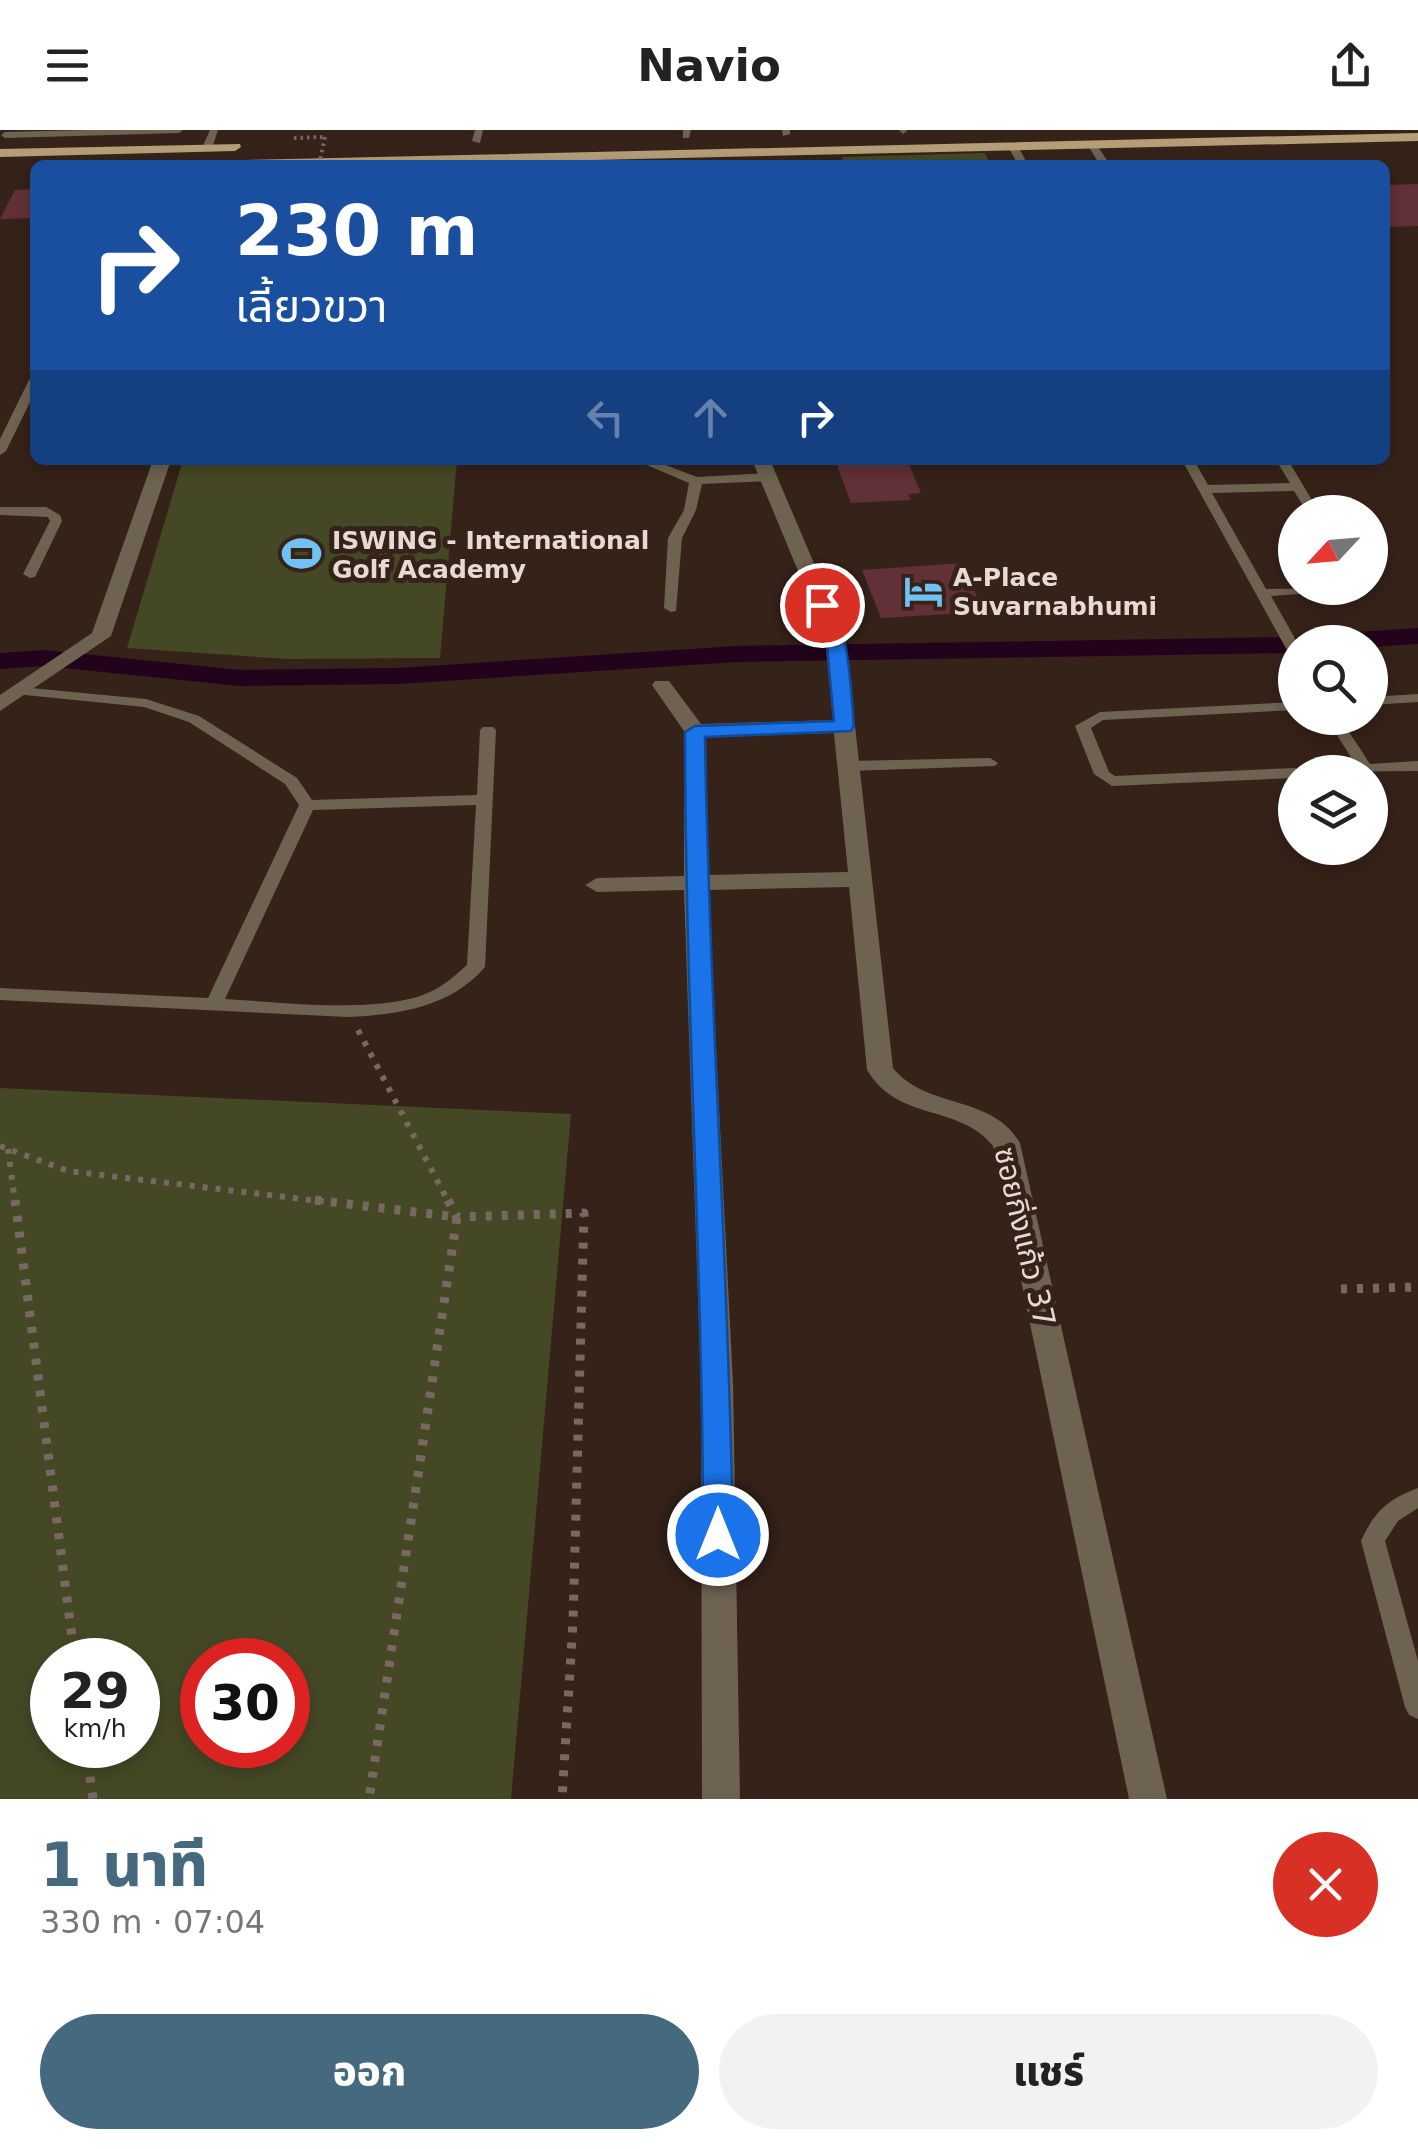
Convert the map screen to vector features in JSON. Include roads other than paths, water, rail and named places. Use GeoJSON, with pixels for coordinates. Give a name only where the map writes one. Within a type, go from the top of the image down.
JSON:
{"type":"FeatureCollection","features":[{"type":"Feature","properties":{"kind":"main road"},"geometry":{"type":"LineString","coordinates":[[884,132],[922,130]]}},
{"type":"Feature","properties":{"kind":"main road"},"geometry":{"type":"LineString","coordinates":[[770,134],[806,134]]}},
{"type":"Feature","properties":{"kind":"main road"},"geometry":{"type":"LineString","coordinates":[[458,141],[478,135],[496,140]]}},
{"type":"Feature","properties":{"kind":"main road"},"geometry":{"type":"LineString","coordinates":[[667,136],[703,136]]}},
{"type":"Feature","properties":{"kind":"main road"},"geometry":{"type":"LineString","coordinates":[[619,160],[1012,146],[1414,140]]}},
{"type":"Feature","properties":{"kind":"main road"},"geometry":{"type":"LineString","coordinates":[[0,153],[246,147]]}},
{"type":"Feature","properties":{"kind":"street"},"geometry":{"type":"LineString","coordinates":[[0,706],[101,636],[160,465]]}},
{"type":"Feature","properties":{"kind":"street","name":"ซอยกิ่งแก้ว 37"},"geometry":{"type":"LineString","coordinates":[[764,468],[835,636],[880,1070],[888,1085],[906,1098],[992,1124],[1006,1143],[1148,1799]]}},
{"type":"Feature","properties":{"kind":"street"},"geometry":{"type":"LineString","coordinates":[[662,684],[695,732],[696,883],[717,1384],[721,1799]]}},
{"type":"Feature","properties":{"kind":"street"},"geometry":{"type":"LineString","coordinates":[[695,732],[844,726]]}},
{"type":"Feature","properties":{"kind":"street"},"geometry":{"type":"LineString","coordinates":[[597,886],[862,879]]}},
{"type":"Feature","properties":{"kind":"lane"},"geometry":{"type":"LineString","coordinates":[[4,135],[180,130]]}},
{"type":"Feature","properties":{"kind":"lane"},"geometry":{"type":"LineString","coordinates":[[207,148],[214,130]]}},
{"type":"Feature","properties":{"kind":"lane"},"geometry":{"type":"LineString","coordinates":[[1092,144],[1102,160]]}},
{"type":"Feature","properties":{"kind":"lane"},"geometry":{"type":"LineString","coordinates":[[1012,146],[1021,160]]}},
{"type":"Feature","properties":{"kind":"lane"},"geometry":{"type":"LineString","coordinates":[[0,452],[30,390]]}},
{"type":"Feature","properties":{"kind":"lane"},"geometry":{"type":"LineString","coordinates":[[653,465],[696,481],[764,468]]}},
{"type":"Feature","properties":{"kind":"lane"},"geometry":{"type":"LineString","coordinates":[[1191,465],[1280,625]]}},
{"type":"Feature","properties":{"kind":"lane"},"geometry":{"type":"LineString","coordinates":[[1285,465],[1302,495]]}},
{"type":"Feature","properties":{"kind":"lane"},"geometry":{"type":"LineString","coordinates":[[671,608],[675,538],[690,510],[696,481]]}},
{"type":"Feature","properties":{"kind":"lane"},"geometry":{"type":"LineString","coordinates":[[1204,489],[1298,488]]}},
{"type":"Feature","properties":{"kind":"lane"},"geometry":{"type":"LineString","coordinates":[[0,511],[46,511],[54,515],[56,521],[30,574]]}},
{"type":"Feature","properties":{"kind":"lane"},"geometry":{"type":"LineString","coordinates":[[1262,593],[1278,592]]}},
{"type":"Feature","properties":{"kind":"lane"},"geometry":{"type":"LineString","coordinates":[[20,691],[146,703],[194,719],[292,781],[306,805]]}},
{"type":"Feature","properties":{"kind":"lane"},"geometry":{"type":"LineString","coordinates":[[1388,700],[1418,698]]}},
{"type":"Feature","properties":{"kind":"lane"},"geometry":{"type":"LineString","coordinates":[[1278,707],[1100,716],[1084,726],[1102,774],[1112,781],[1278,774]]}},
{"type":"Feature","properties":{"kind":"lane"},"geometry":{"type":"LineString","coordinates":[[0,994],[348,1011],[388,1009],[442,994],[476,967],[488,730]]}},
{"type":"Feature","properties":{"kind":"lane"},"geometry":{"type":"LineString","coordinates":[[848,766],[990,763]]}},
{"type":"Feature","properties":{"kind":"lane"},"geometry":{"type":"LineString","coordinates":[[1388,768],[1418,766]]}},
{"type":"Feature","properties":{"kind":"lane"},"geometry":{"type":"LineString","coordinates":[[306,805],[483,800]]}},
{"type":"Feature","properties":{"kind":"lane"},"geometry":{"type":"LineString","coordinates":[[215,1002],[306,805]]}},
{"type":"Feature","properties":{"kind":"lane"},"geometry":{"type":"LineString","coordinates":[[1418,1498],[1396,1506],[1382,1518],[1374,1541],[1418,1708]]}},
{"type":"Feature","properties":{"kind":"waterway"},"geometry":{"type":"LineString","coordinates":[[1388,638],[1418,636]]}},
{"type":"Feature","properties":{"kind":"waterway"},"geometry":{"type":"LineString","coordinates":[[0,661],[44,658],[240,678],[398,676],[737,654],[1278,645]]}},
{"type":"Feature","properties":{"kind":"place","name":"ISWING - International Golf Academy"},"geometry":{"type":"Point","coordinates":[302,554]}},
{"type":"Feature","properties":{"kind":"place","name":"A-Place Suvarnabhumi"},"geometry":{"type":"Point","coordinates":[923,591]}}]}
